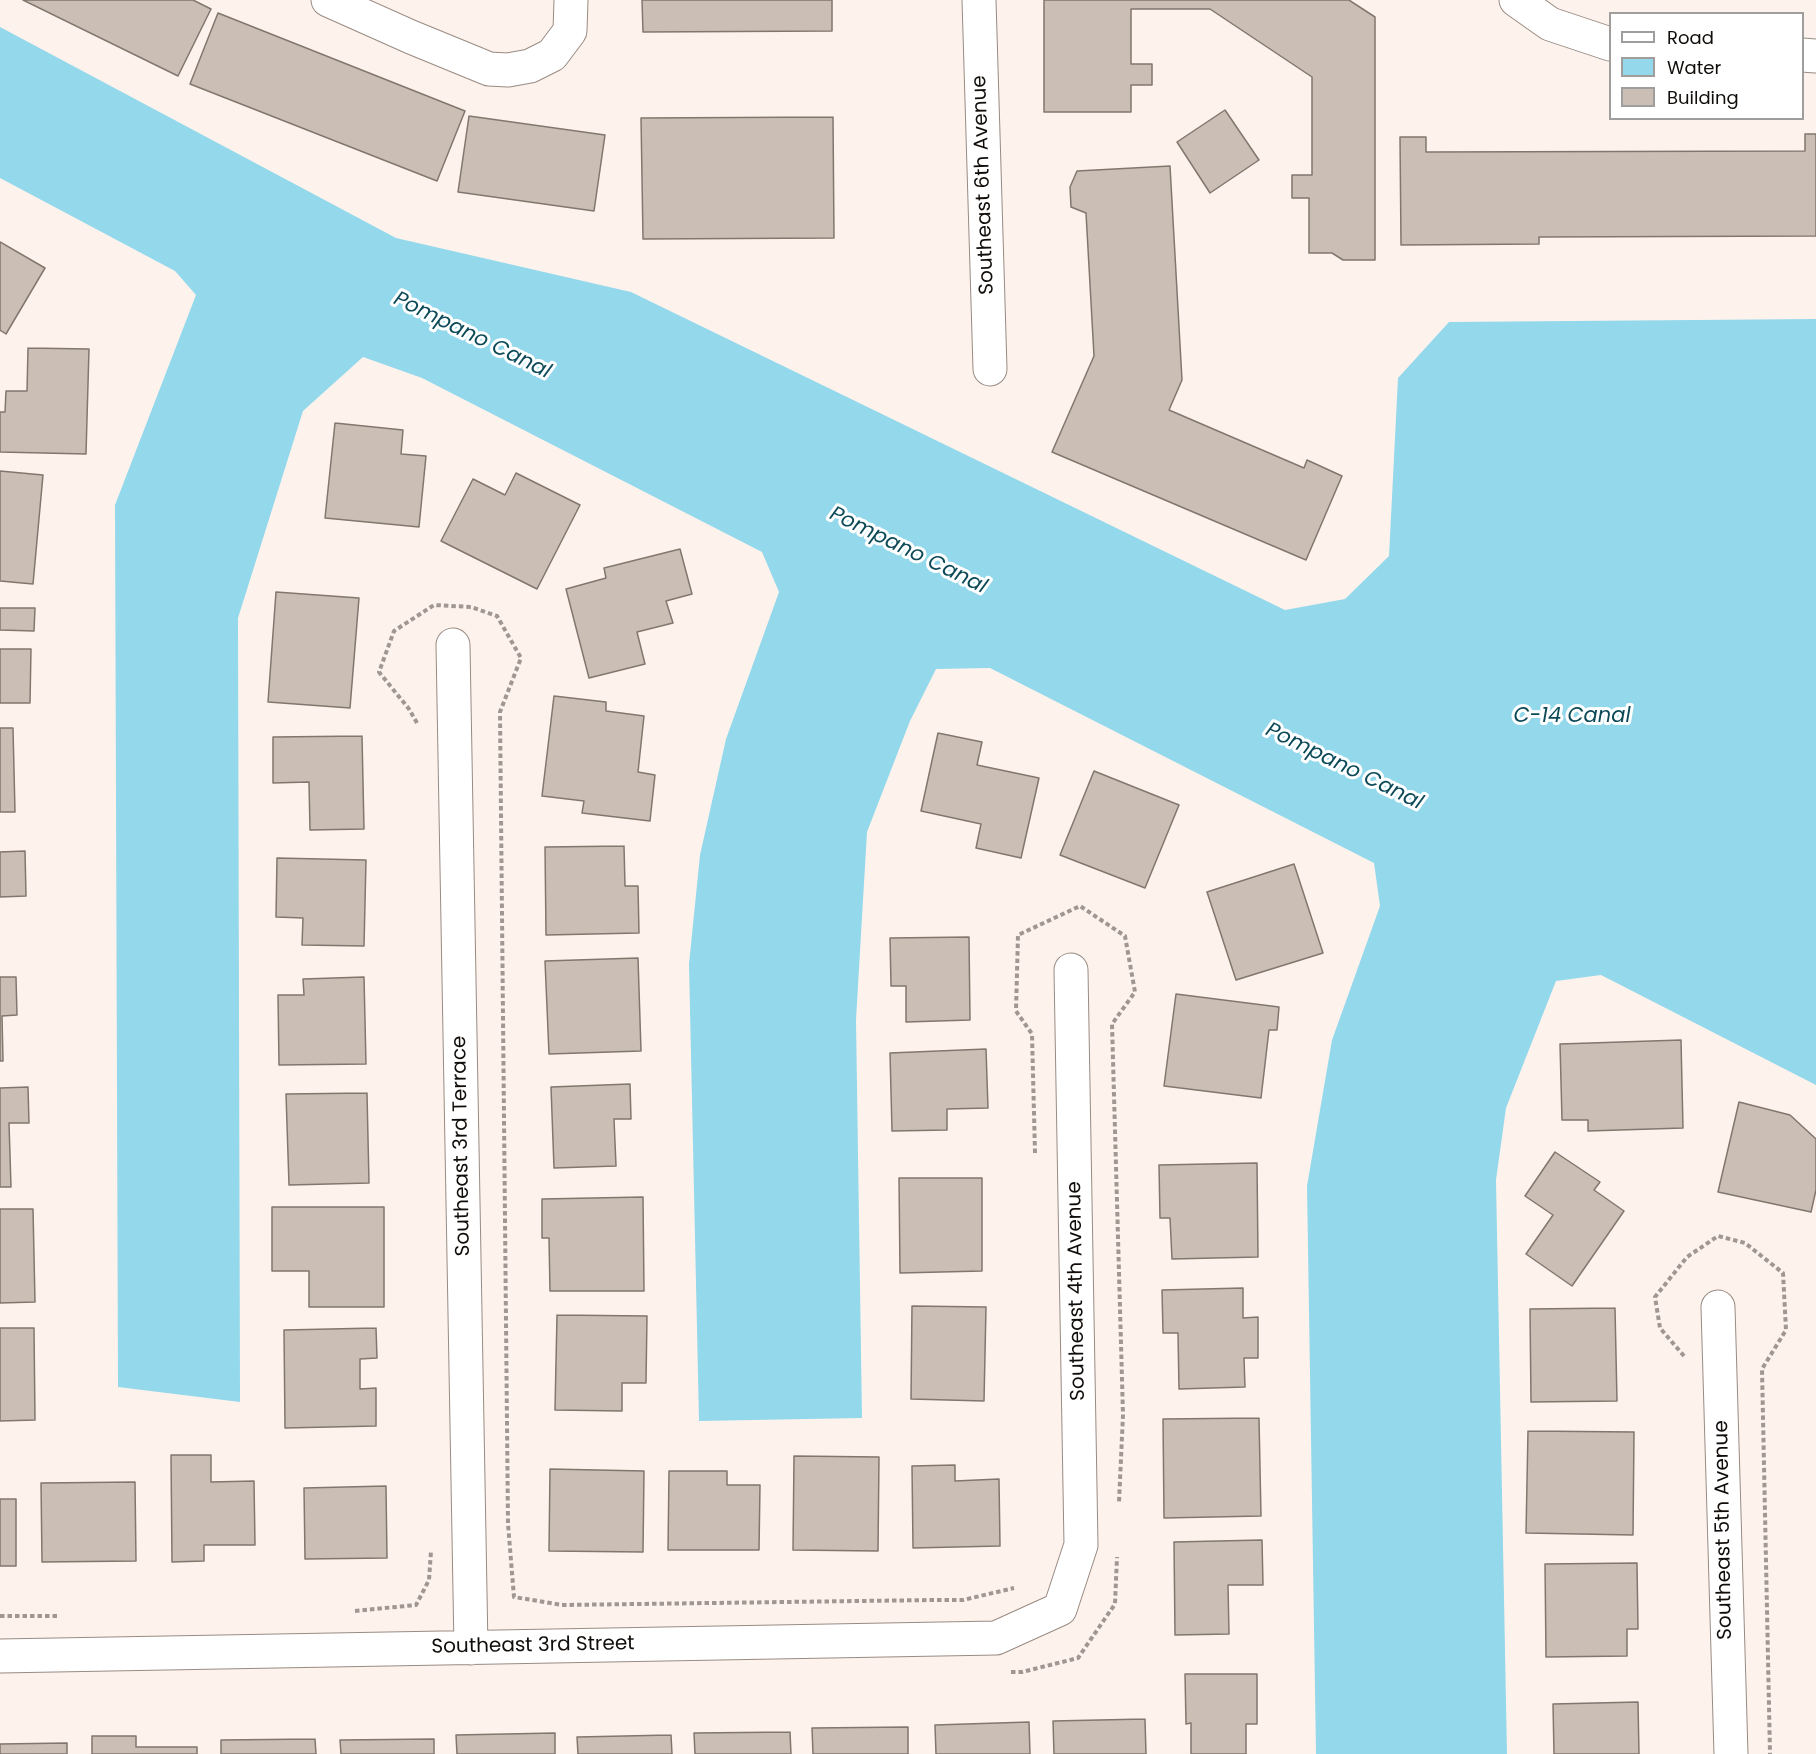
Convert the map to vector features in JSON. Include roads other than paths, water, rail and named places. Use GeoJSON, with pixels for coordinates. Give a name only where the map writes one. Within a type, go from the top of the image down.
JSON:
{"type":"FeatureCollection","features":[{"type":"Feature","properties":{"kind":"street"},"geometry":{"type":"LineString","coordinates":[[328,0],[489,69],[508,70],[530,66],[552,55],[570,30],[571,0]]}},
{"type":"Feature","properties":{"kind":"street","name":"Southeast 6th Avenue"},"geometry":{"type":"LineString","coordinates":[[978,0],[990,369]]}},
{"type":"Feature","properties":{"kind":"street"},"geometry":{"type":"LineString","coordinates":[[1516,0],[1556,12],[1609,43]]}},
{"type":"Feature","properties":{"kind":"street","name":"Southeast 3rd Terrace"},"geometry":{"type":"LineString","coordinates":[[453,645],[471,1648]]}},
{"type":"Feature","properties":{"kind":"street","name":"Southeast 4th Avenue"},"geometry":{"type":"LineString","coordinates":[[1060,1610],[1081,1545],[1071,970]]}},
{"type":"Feature","properties":{"kind":"street","name":"Southeast 5th Avenue"},"geometry":{"type":"LineString","coordinates":[[1718,1307],[1731,1754]]}},
{"type":"Feature","properties":{"kind":"street","name":"Southeast 3rd Street"},"geometry":{"type":"LineString","coordinates":[[0,1656],[996,1638],[1060,1610]]}},
{"type":"Feature","properties":{"kind":"water","name":"C-14 Canal"},"geometry":{"type":"Polygon","coordinates":[[[0,27],[396,238],[631,292],[1285,610],[1345,599],[1389,556],[1398,378],[1449,322],[1816,319],[1816,1085],[1601,975],[1556,981],[1506,1108],[1496,1180],[1507,1754],[1316,1754],[1307,1186],[1332,1040],[1380,906],[1374,863],[990,668],[936,669],[910,721],[867,832],[856,1020],[862,1418],[699,1421],[689,964],[700,855],[726,739],[779,592],[762,552],[422,378],[363,357],[303,411],[238,618],[240,1402],[118,1387],[115,505],[196,295],[175,271],[0,178],[0,27]]]}},
{"type":"Feature","properties":{"kind":"water label","name":"Pompano Canal"},"geometry":{"type":"Point","coordinates":[472,336]}},
{"type":"Feature","properties":{"kind":"water label","name":"Pompano Canal"},"geometry":{"type":"Point","coordinates":[908,551]}},
{"type":"Feature","properties":{"kind":"water label","name":"Pompano Canal"},"geometry":{"type":"Point","coordinates":[1344,767]}}]}
